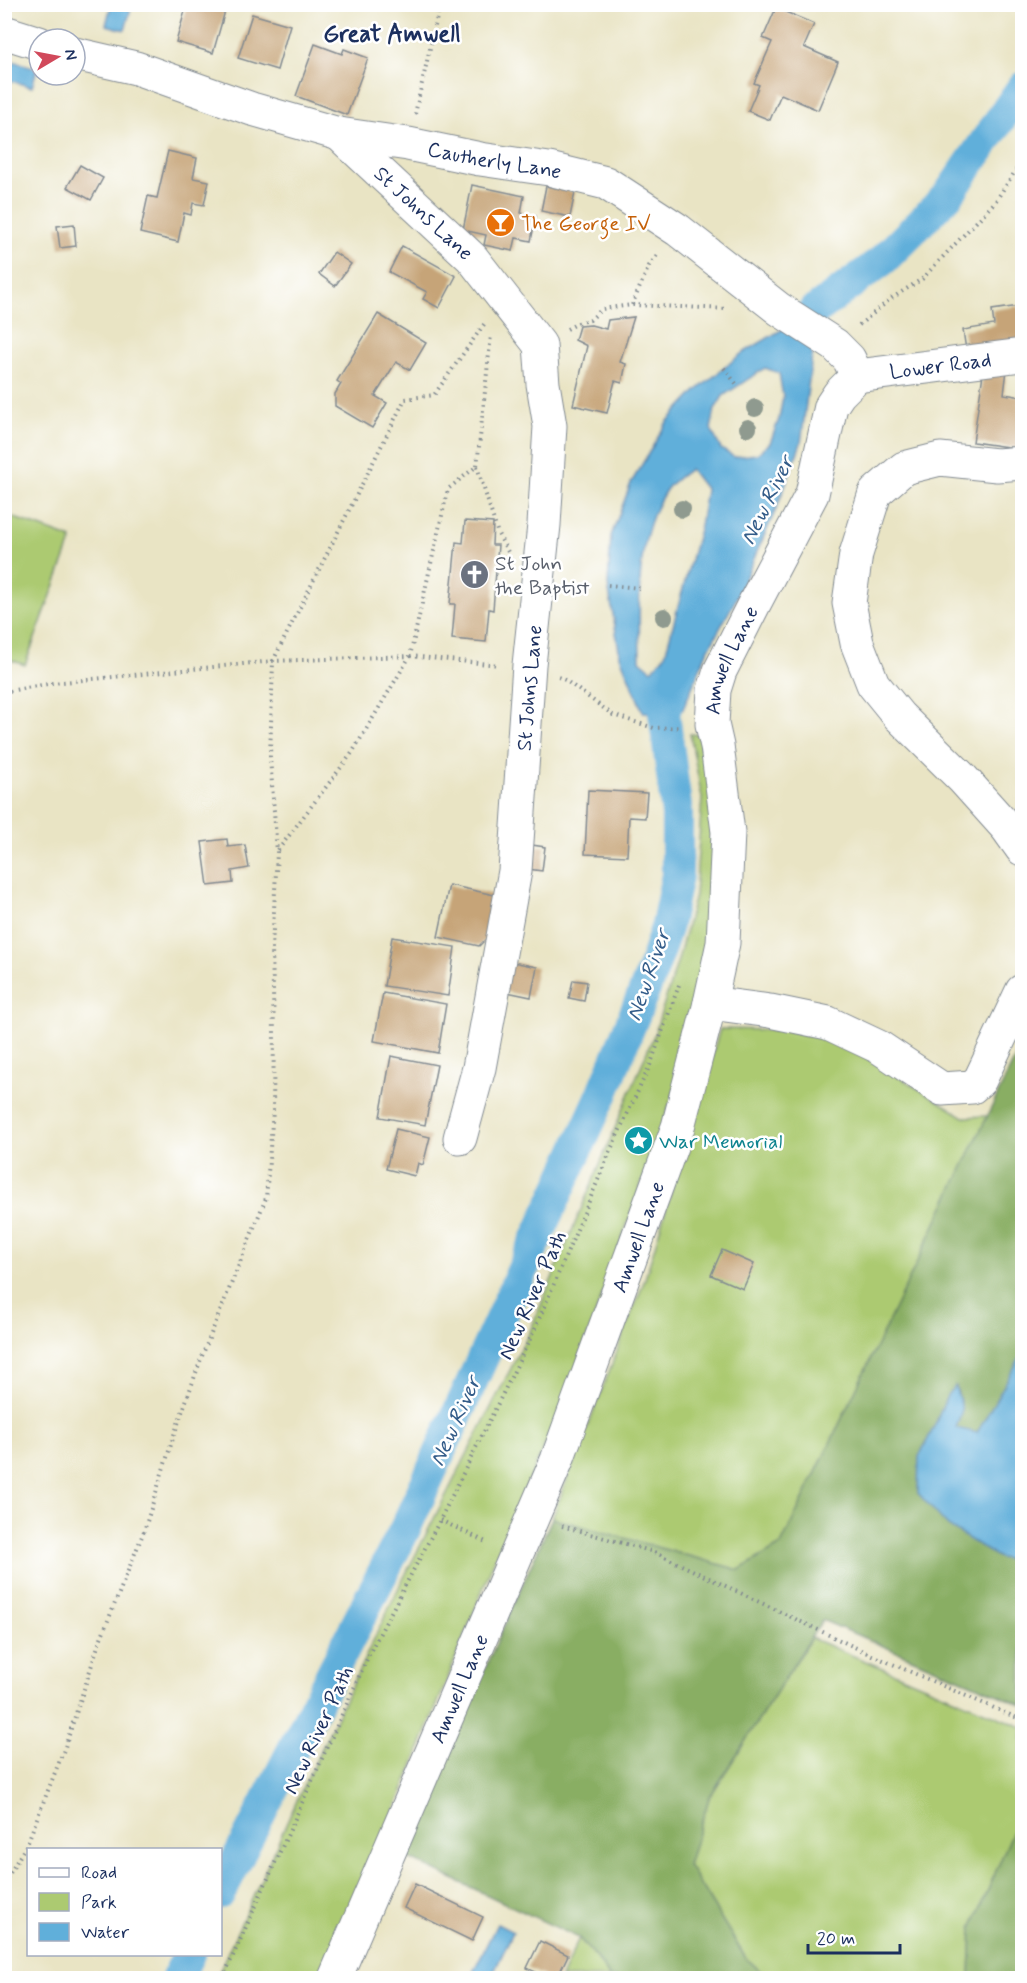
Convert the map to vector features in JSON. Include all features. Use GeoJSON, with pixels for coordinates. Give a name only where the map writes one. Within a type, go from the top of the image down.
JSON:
{"type":"FeatureCollection","features":[{"type":"Feature","properties":{"kind":"street"},"geometry":{"type":"LineString","coordinates":[[4,32],[27,39]]}},
{"type":"Feature","properties":{"kind":"street","name":"Cautherly Lane"},"geometry":{"type":"LineString","coordinates":[[87,57],[136,68],[252,109],[339,134],[549,169],[606,183],[678,230],[775,306],[835,345],[849,359],[857,376]]}},
{"type":"Feature","properties":{"kind":"street","name":"St Johns Lane"},"geometry":{"type":"LineString","coordinates":[[339,134],[472,258],[540,345],[543,384],[550,426],[544,525],[529,665],[515,871],[479,1068],[460,1138]]}},
{"type":"Feature","properties":{"kind":"street","name":"Lower Road"},"geometry":{"type":"LineString","coordinates":[[857,376],[1023,356]]}},
{"type":"Feature","properties":{"kind":"street","name":"Amwell Lane"},"geometry":{"type":"LineString","coordinates":[[335,1978],[557,1460],[678,1126],[723,943],[728,832],[719,757],[712,724],[714,690],[720,671],[812,494],[831,406],[839,394],[857,376]]}},
{"type":"Feature","properties":{"kind":"street"},"geometry":{"type":"LineString","coordinates":[[1023,463],[997,465],[940,459],[904,468],[875,493],[856,554],[849,603],[857,643],[873,684],[899,716],[963,779],[1023,849]]}},
{"type":"Feature","properties":{"kind":"street"},"geometry":{"type":"LineString","coordinates":[[710,1003],[770,1011],[828,1023],[879,1047],[942,1089],[957,1089],[972,1087],[980,1080],[1023,991]]}},
{"type":"Feature","properties":{"kind":"path"},"geometry":{"type":"LineString","coordinates":[[408,144],[440,4]]}},
{"type":"Feature","properties":{"kind":"path"},"geometry":{"type":"LineString","coordinates":[[835,345],[892,298],[921,279],[995,202],[1023,161]]}},
{"type":"Feature","properties":{"kind":"path"},"geometry":{"type":"LineString","coordinates":[[632,305],[649,266],[678,230]]}},
{"type":"Feature","properties":{"kind":"path"},"geometry":{"type":"LineString","coordinates":[[578,323],[590,320],[602,309],[632,305],[757,310],[775,306]]}},
{"type":"Feature","properties":{"kind":"path"},"geometry":{"type":"LineString","coordinates":[[4,1883],[27,1844],[65,1747],[99,1643],[144,1531],[202,1356],[266,1198],[273,1111],[272,948],[277,852],[270,757],[273,661],[405,399],[434,395],[488,320]]}},
{"type":"Feature","properties":{"kind":"path"},"geometry":{"type":"LineString","coordinates":[[492,333],[477,466],[498,534],[514,561]]}},
{"type":"Feature","properties":{"kind":"path"},"geometry":{"type":"LineString","coordinates":[[724,368],[738,386]]}},
{"type":"Feature","properties":{"kind":"path"},"geometry":{"type":"LineString","coordinates":[[277,852],[352,753],[410,656],[448,489],[477,466]]}},
{"type":"Feature","properties":{"kind":"path"},"geometry":{"type":"LineString","coordinates":[[608,585],[640,588]]}},
{"type":"Feature","properties":{"kind":"path"},"geometry":{"type":"LineString","coordinates":[[4,692],[52,683],[273,661],[410,656],[502,665]]}},
{"type":"Feature","properties":{"kind":"path"},"geometry":{"type":"LineString","coordinates":[[565,680],[613,714],[654,728],[688,726]]}},
{"type":"Feature","properties":{"kind":"path","name":"New River Path"},"geometry":{"type":"LineString","coordinates":[[223,1978],[372,1648],[440,1520],[534,1331],[612,1147],[651,1063],[681,979]]}},
{"type":"Feature","properties":{"kind":"path"},"geometry":{"type":"LineString","coordinates":[[533,1518],[654,1552],[867,1653],[1023,1720]]}},
{"type":"Feature","properties":{"kind":"path"},"geometry":{"type":"LineString","coordinates":[[440,1520],[489,1543]]}},
{"type":"Feature","properties":{"kind":"green space"},"geometry":{"type":"Polygon","coordinates":[[[4,514],[72,539],[25,665],[5,658],[4,514]]]}},
{"type":"Feature","properties":{"kind":"green space"},"geometry":{"type":"Polygon","coordinates":[[[690,734],[704,735],[719,841],[712,946],[684,1064],[564,1402],[499,1548],[404,1789],[322,1978],[216,1978],[304,1785],[397,1591],[530,1331],[654,1035],[678,960],[695,895],[702,798],[690,734]]]}},
{"type":"Feature","properties":{"kind":"green space"},"geometry":{"type":"Polygon","coordinates":[[[720,1029],[787,1030],[846,1044],[964,1117],[988,1116],[781,1545],[739,1570],[552,1518],[645,1279],[720,1029]]]}},
{"type":"Feature","properties":{"kind":"green space"},"geometry":{"type":"Polygon","coordinates":[[[1022,1044],[1022,1354],[977,1433],[956,1428],[962,1409],[956,1386],[948,1394],[919,1457],[918,1493],[948,1526],[999,1558],[1022,1561],[1022,1705],[822,1620],[709,1798],[688,1865],[745,1957],[768,1978],[610,1978],[579,1938],[402,1855],[552,1518],[739,1570],[781,1545],[1022,1044]]]}},
{"type":"Feature","properties":{"kind":"green space"},"geometry":{"type":"Polygon","coordinates":[[[811,1638],[1022,1727],[1022,1810],[972,1928],[970,1976],[973,1978],[768,1978],[745,1957],[688,1865],[709,1798],[811,1638]]]}},
{"type":"Feature","properties":{"kind":"green space"},"geometry":{"type":"Polygon","coordinates":[[[1022,1810],[1022,1978],[973,1978],[970,1976],[972,1928],[1022,1810]]]}},
{"type":"Feature","properties":{"kind":"green space"},"geometry":{"type":"Polygon","coordinates":[[[579,1938],[602,1965],[610,1978],[561,1978],[579,1938]]]}},
{"type":"Feature","properties":{"kind":"water"},"geometry":{"type":"Polygon","coordinates":[[[111,5],[132,5],[125,30],[106,25],[111,5]]]}},
{"type":"Feature","properties":{"kind":"water"},"geometry":{"type":"Polygon","coordinates":[[[5,59],[27,65],[27,86],[5,79],[5,59]]]}},
{"type":"Feature","properties":{"kind":"water"},"geometry":{"type":"Polygon","coordinates":[[[818,308],[801,443],[777,507],[736,599],[706,654],[683,709],[664,713],[643,712],[620,656],[608,585],[611,536],[631,483],[667,422],[696,391],[741,354],[818,308]],[[765,368],[723,396],[715,409],[711,429],[721,449],[734,457],[757,454],[770,443],[779,419],[783,397],[779,373],[765,368]],[[690,469],[666,490],[648,529],[643,551],[639,595],[640,660],[652,670],[665,655],[700,526],[706,490],[690,469]]]}},
{"type":"Feature","properties":{"kind":"water"},"geometry":{"type":"Polygon","coordinates":[[[1022,1354],[1022,1561],[999,1558],[948,1526],[918,1493],[919,1457],[948,1394],[955,1386],[962,1409],[956,1428],[977,1433],[1022,1354]]]}},
{"type":"Feature","properties":{"kind":"water"},"geometry":{"type":"Polygon","coordinates":[[[497,1924],[513,1932],[491,1978],[473,1972],[497,1924]]]}},
{"type":"Feature","properties":{"kind":"building"},"geometry":{"type":"Polygon","coordinates":[[[187,4],[227,4],[213,53],[176,42],[187,4]]]}},
{"type":"Feature","properties":{"kind":"building"},"geometry":{"type":"Polygon","coordinates":[[[776,8],[814,24],[804,47],[838,62],[818,110],[781,94],[770,120],[748,111],[759,85],[754,83],[772,42],[763,38],[776,8]]]}},
{"type":"Feature","properties":{"kind":"building"},"geometry":{"type":"Polygon","coordinates":[[[252,14],[290,25],[277,70],[238,58],[252,14]]]}},
{"type":"Feature","properties":{"kind":"building"},"geometry":{"type":"Polygon","coordinates":[[[315,44],[342,54],[344,49],[368,58],[347,115],[296,96],[315,44]]]}},
{"type":"Feature","properties":{"kind":"building"},"geometry":{"type":"Polygon","coordinates":[[[168,151],[197,158],[193,178],[209,181],[204,205],[193,203],[191,215],[184,213],[178,242],[140,233],[148,196],[157,198],[168,151]]]}},
{"type":"Feature","properties":{"kind":"building"},"geometry":{"type":"Polygon","coordinates":[[[80,165],[103,178],[91,200],[67,187],[80,165]]]}},
{"type":"Feature","properties":{"kind":"building","name":"The George IV"},"geometry":{"type":"Polygon","coordinates":[[[472,185],[524,196],[521,213],[536,216],[531,241],[516,238],[513,251],[484,245],[486,235],[463,230],[472,185]]]}},
{"type":"Feature","properties":{"kind":"building"},"geometry":{"type":"Polygon","coordinates":[[[546,186],[575,192],[570,217],[541,211],[546,186]]]}},
{"type":"Feature","properties":{"kind":"building"},"geometry":{"type":"Polygon","coordinates":[[[74,224],[76,246],[60,248],[57,226],[74,224]]]}},
{"type":"Feature","properties":{"kind":"building"},"geometry":{"type":"Polygon","coordinates":[[[402,246],[456,276],[439,308],[423,299],[427,292],[389,272],[402,246]]]}},
{"type":"Feature","properties":{"kind":"building"},"geometry":{"type":"Polygon","coordinates":[[[334,252],[351,264],[335,286],[319,274],[334,252]]]}},
{"type":"Feature","properties":{"kind":"building"},"geometry":{"type":"Polygon","coordinates":[[[1019,306],[1022,317],[1022,343],[966,350],[963,330],[994,325],[992,310],[1019,306]]]}},
{"type":"Feature","properties":{"kind":"building"},"geometry":{"type":"Polygon","coordinates":[[[378,314],[426,343],[410,370],[396,362],[375,396],[387,403],[372,428],[335,406],[335,394],[341,384],[337,381],[378,314]]]}},
{"type":"Feature","properties":{"kind":"building"},"geometry":{"type":"Polygon","coordinates":[[[634,317],[620,362],[626,364],[622,383],[615,381],[607,413],[573,405],[587,346],[575,340],[579,326],[591,325],[606,329],[608,320],[634,317]]]}},
{"type":"Feature","properties":{"kind":"building"},"geometry":{"type":"Polygon","coordinates":[[[1007,370],[1004,394],[1022,397],[1022,449],[973,442],[983,374],[1007,370]]]}},
{"type":"Feature","properties":{"kind":"building","name":"St John the Baptist"},"geometry":{"type":"Polygon","coordinates":[[[465,521],[493,523],[492,545],[498,545],[493,610],[489,609],[486,642],[452,639],[455,604],[450,604],[456,542],[463,543],[465,521]]]}},
{"type":"Feature","properties":{"kind":"building"},"geometry":{"type":"Polygon","coordinates":[[[588,790],[647,793],[645,818],[629,817],[627,856],[585,854],[588,790]]]}},
{"type":"Feature","properties":{"kind":"building"},"geometry":{"type":"Polygon","coordinates":[[[227,839],[228,847],[245,845],[249,868],[232,871],[233,883],[208,886],[202,842],[227,839]]]}},
{"type":"Feature","properties":{"kind":"building"},"geometry":{"type":"Polygon","coordinates":[[[532,845],[545,847],[542,871],[528,869],[532,845]]]}},
{"type":"Feature","properties":{"kind":"building"},"geometry":{"type":"Polygon","coordinates":[[[449,885],[499,896],[491,934],[479,946],[438,937],[449,885]]]}},
{"type":"Feature","properties":{"kind":"building"},"geometry":{"type":"Polygon","coordinates":[[[392,937],[455,947],[448,996],[384,986],[392,937]]]}},
{"type":"Feature","properties":{"kind":"building"},"geometry":{"type":"Polygon","coordinates":[[[508,961],[537,967],[531,997],[502,991],[508,961]]]}},
{"type":"Feature","properties":{"kind":"building"},"geometry":{"type":"Polygon","coordinates":[[[573,980],[587,982],[584,1001],[569,998],[573,980]]]}},
{"type":"Feature","properties":{"kind":"building"},"geometry":{"type":"Polygon","coordinates":[[[383,993],[446,1004],[438,1053],[374,1041],[383,993]]]}},
{"type":"Feature","properties":{"kind":"building"},"geometry":{"type":"Polygon","coordinates":[[[391,1056],[437,1065],[425,1125],[380,1117],[391,1056]]]}},
{"type":"Feature","properties":{"kind":"building"},"geometry":{"type":"Polygon","coordinates":[[[396,1129],[430,1137],[423,1165],[418,1163],[415,1176],[386,1169],[396,1129]]]}},
{"type":"Feature","properties":{"kind":"building"},"geometry":{"type":"Polygon","coordinates":[[[722,1250],[754,1264],[743,1289],[711,1275],[722,1250]]]}},
{"type":"Feature","properties":{"kind":"building"},"geometry":{"type":"Polygon","coordinates":[[[415,1884],[483,1917],[472,1941],[404,1908],[415,1884]]]}},
{"type":"Feature","properties":{"kind":"building"},"geometry":{"type":"Polygon","coordinates":[[[540,1941],[568,1955],[557,1978],[548,1978],[527,1968],[540,1941]]]}},
{"type":"Feature","properties":{"kind":"waterway","name":"New River"},"geometry":{"type":"LineString","coordinates":[[796,342],[813,312],[883,260],[948,195],[1022,88]]}},
{"type":"Feature","properties":{"kind":"waterway","name":"New River"},"geometry":{"type":"LineString","coordinates":[[222,1889],[405,1529],[602,1095],[653,969],[667,925],[677,875],[677,814],[664,713],[678,672]]}},
{"type":"Feature","properties":{"kind":"waterway","name":"New River"},"geometry":{"type":"LineString","coordinates":[[177,1978],[188,1956]]}},
{"type":"Feature","properties":{"kind":"place","name":"The George IV"},"geometry":{"type":"Point","coordinates":[500,223]}},
{"type":"Feature","properties":{"kind":"place","name":"St John the Baptist"},"geometry":{"type":"Point","coordinates":[474,575]}},
{"type":"Feature","properties":{"kind":"place","name":"War Memorial"},"geometry":{"type":"Point","coordinates":[638,1141]}},
{"type":"Feature","properties":{"kind":"district","name":"Great Amwell"},"geometry":{"type":"Point","coordinates":[392,33]}}]}
